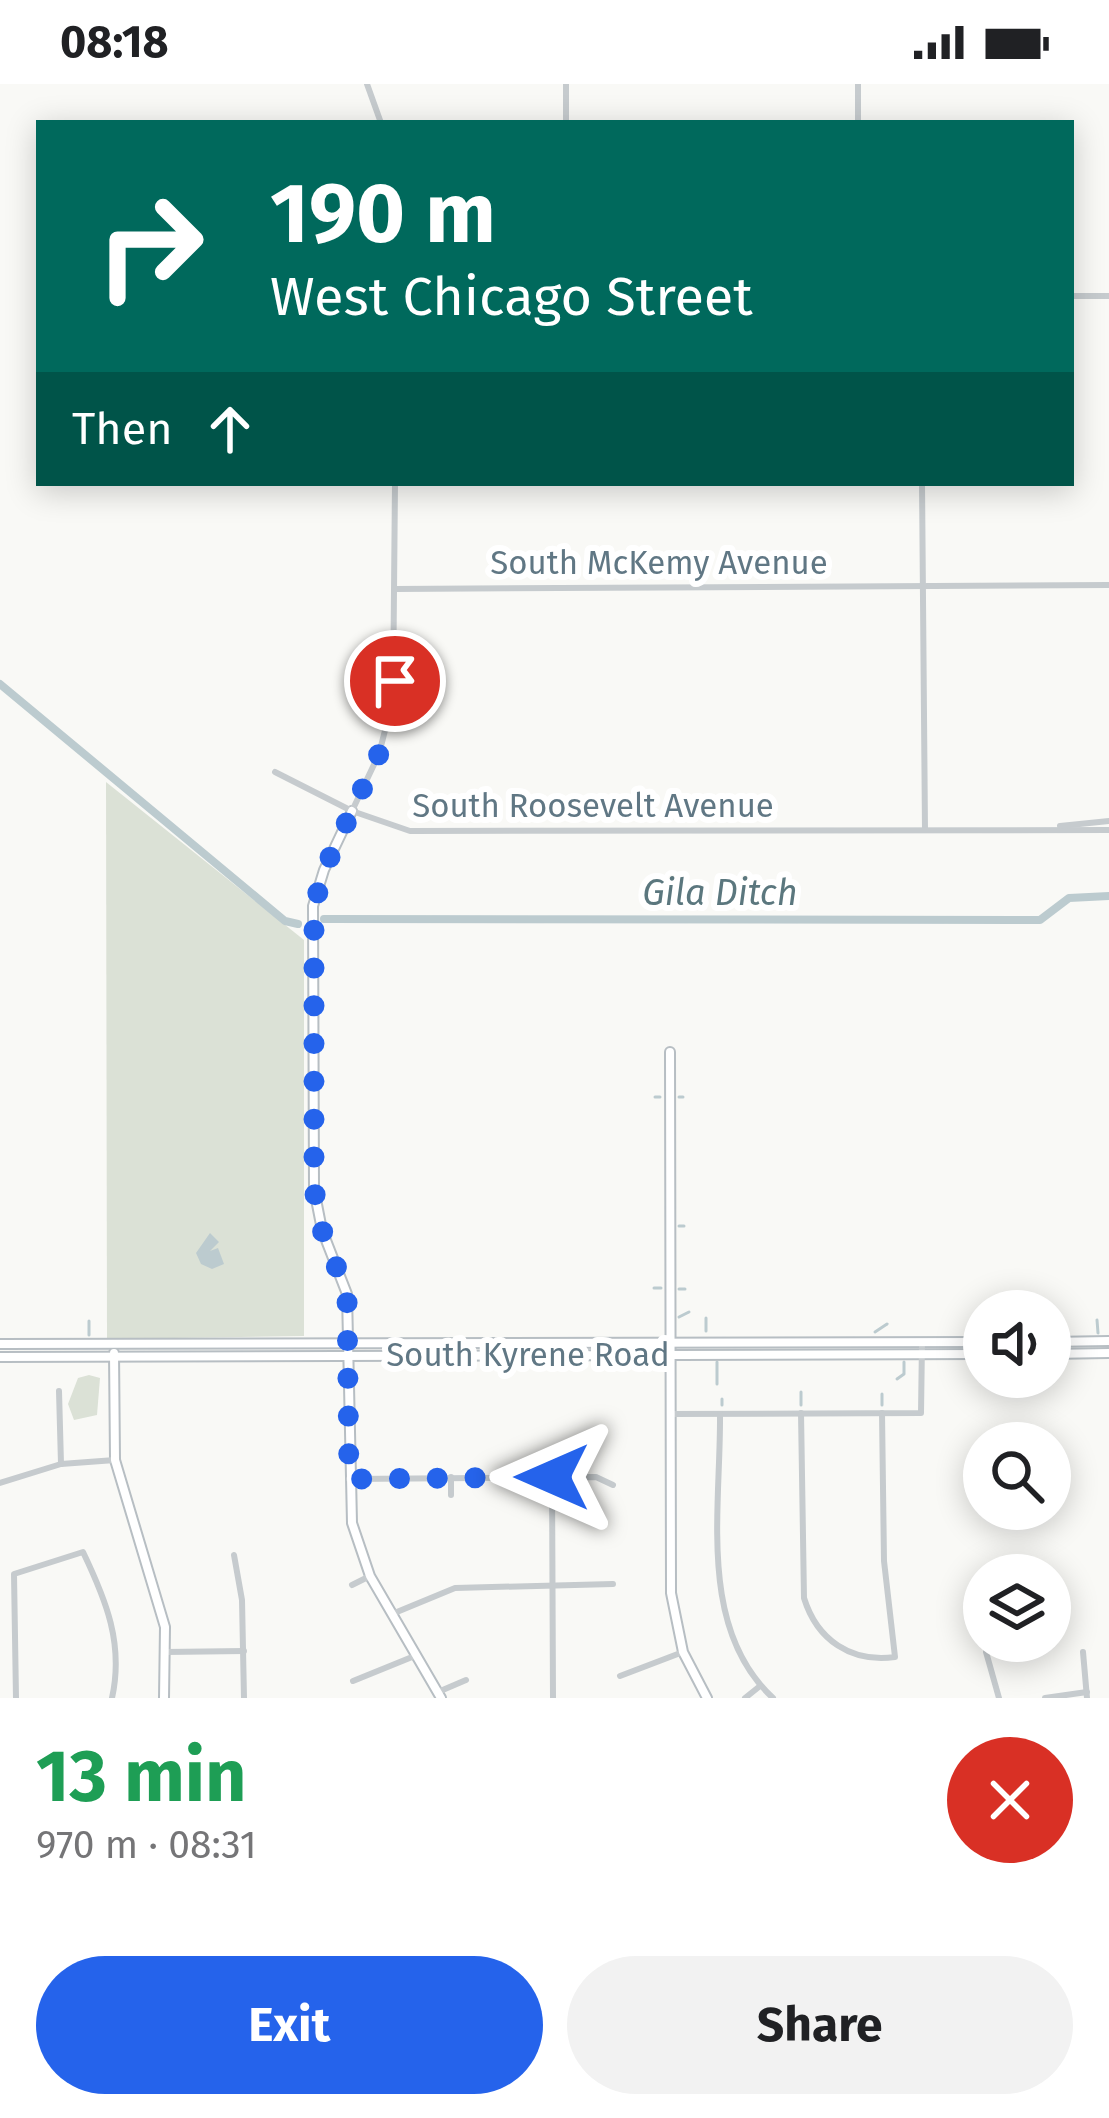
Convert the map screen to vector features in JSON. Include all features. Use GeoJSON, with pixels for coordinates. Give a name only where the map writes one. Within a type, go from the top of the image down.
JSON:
{"type":"FeatureCollection","features":[{"type":"Feature","properties":{"kind":"main road"},"geometry":{"type":"LineString","coordinates":[[352,812],[316,890],[312,927],[314,1189],[322,1230],[344,1283],[352,1523],[370,1576],[440,1695]]}},
{"type":"Feature","properties":{"kind":"main road"},"geometry":{"type":"LineString","coordinates":[[670,1052],[671,1593],[683,1652],[706,1698]]}},
{"type":"Feature","properties":{"kind":"main road"},"geometry":{"type":"LineString","coordinates":[[1071,1342],[1109,1341]]}},
{"type":"Feature","properties":{"kind":"main road","name":"South Kyrene Road"},"geometry":{"type":"LineString","coordinates":[[0,1344],[963,1342]]}},
{"type":"Feature","properties":{"kind":"main road"},"geometry":{"type":"LineString","coordinates":[[114,1344],[115,1460],[158,1594],[166,1652],[164,1698]]}},
{"type":"Feature","properties":{"kind":"main road","name":"South Kyrene Road"},"geometry":{"type":"LineString","coordinates":[[0,1357],[963,1354]]}},
{"type":"Feature","properties":{"kind":"main road"},"geometry":{"type":"LineString","coordinates":[[1071,1354],[1109,1354]]}},
{"type":"Feature","properties":{"kind":"street"},"geometry":{"type":"LineString","coordinates":[[367,84],[380,120]]}},
{"type":"Feature","properties":{"kind":"street"},"geometry":{"type":"LineString","coordinates":[[566,84],[566,120]]}},
{"type":"Feature","properties":{"kind":"street"},"geometry":{"type":"LineString","coordinates":[[859,84],[859,120]]}},
{"type":"Feature","properties":{"kind":"street"},"geometry":{"type":"LineString","coordinates":[[1074,296],[1109,296]]}},
{"type":"Feature","properties":{"kind":"street"},"geometry":{"type":"LineString","coordinates":[[352,812],[388,727],[395,486]]}},
{"type":"Feature","properties":{"kind":"street"},"geometry":{"type":"LineString","coordinates":[[922,486],[925,830]]}},
{"type":"Feature","properties":{"kind":"street","name":"South McKemy Avenue"},"geometry":{"type":"LineString","coordinates":[[395,589],[1109,585]]}},
{"type":"Feature","properties":{"kind":"street","name":"South Roosevelt Avenue"},"geometry":{"type":"LineString","coordinates":[[275,772],[352,812],[410,831],[1109,825]]}},
{"type":"Feature","properties":{"kind":"street"},"geometry":{"type":"LineString","coordinates":[[670,1414],[921,1413],[922,1342]]}},
{"type":"Feature","properties":{"kind":"street"},"geometry":{"type":"LineString","coordinates":[[59,1391],[61,1464]]}},
{"type":"Feature","properties":{"kind":"street"},"geometry":{"type":"LineString","coordinates":[[801,1414],[802,1579],[807,1610],[839,1647],[863,1658],[896,1657],[883,1541],[882,1413]]}},
{"type":"Feature","properties":{"kind":"street"},"geometry":{"type":"LineString","coordinates":[[720,1414],[723,1611],[734,1647],[773,1698]]}},
{"type":"Feature","properties":{"kind":"street"},"geometry":{"type":"LineString","coordinates":[[0,1483],[61,1464],[115,1460]]}},
{"type":"Feature","properties":{"kind":"street"},"geometry":{"type":"LineString","coordinates":[[552,1477],[553,1698]]}},
{"type":"Feature","properties":{"kind":"street"},"geometry":{"type":"LineString","coordinates":[[349,1479],[596,1477],[613,1485]]}},
{"type":"Feature","properties":{"kind":"street"},"geometry":{"type":"LineString","coordinates":[[451,1478],[451,1496]]}},
{"type":"Feature","properties":{"kind":"street"},"geometry":{"type":"LineString","coordinates":[[16,1698],[14,1574],[83,1552],[110,1610],[116,1648],[112,1698]]}},
{"type":"Feature","properties":{"kind":"street"},"geometry":{"type":"LineString","coordinates":[[234,1555],[244,1698]]}},
{"type":"Feature","properties":{"kind":"street"},"geometry":{"type":"LineString","coordinates":[[352,1586],[370,1576]]}},
{"type":"Feature","properties":{"kind":"street"},"geometry":{"type":"LineString","coordinates":[[392,1613],[455,1588],[613,1584]]}},
{"type":"Feature","properties":{"kind":"street"},"geometry":{"type":"LineString","coordinates":[[166,1652],[244,1651]]}},
{"type":"Feature","properties":{"kind":"street"},"geometry":{"type":"LineString","coordinates":[[620,1676],[683,1652]]}},
{"type":"Feature","properties":{"kind":"street"},"geometry":{"type":"LineString","coordinates":[[1045,1698],[1087,1695],[1083,1652]]}},
{"type":"Feature","properties":{"kind":"street"},"geometry":{"type":"LineString","coordinates":[[353,1681],[381,1674],[417,1654]]}},
{"type":"Feature","properties":{"kind":"street"},"geometry":{"type":"LineString","coordinates":[[989,1662],[999,1698]]}},
{"type":"Feature","properties":{"kind":"street"},"geometry":{"type":"LineString","coordinates":[[440,1695],[466,1680]]}},
{"type":"Feature","properties":{"kind":"street"},"geometry":{"type":"LineString","coordinates":[[745,1698],[760,1686]]}},
{"type":"Feature","properties":{"kind":"shaded area"},"geometry":{"type":"Polygon","coordinates":[[[106,782],[304,940],[304,1336],[107,1339],[106,782]]]}},
{"type":"Feature","properties":{"kind":"shaded area"},"geometry":{"type":"Polygon","coordinates":[[[210,1233],[219,1242],[210,1251],[218,1248],[224,1264],[212,1269],[201,1264],[196,1253],[210,1233]]]}},
{"type":"Feature","properties":{"kind":"shaded area"},"geometry":{"type":"Polygon","coordinates":[[[78,1378],[100,1378],[97,1415],[74,1420],[68,1404],[78,1378]]]}},
{"type":"Feature","properties":{"kind":"waterway","name":"Gila Ditch"},"geometry":{"type":"LineString","coordinates":[[0,684],[285,921],[298,924]]}},
{"type":"Feature","properties":{"kind":"waterway","name":"Gila Ditch"},"geometry":{"type":"LineString","coordinates":[[324,919],[1040,920],[1069,898],[1109,896]]}},
{"type":"Feature","properties":{"kind":"waterway"},"geometry":{"type":"LineString","coordinates":[[655,1097],[660,1097]]}},
{"type":"Feature","properties":{"kind":"waterway"},"geometry":{"type":"LineString","coordinates":[[679,1226],[684,1226]]}},
{"type":"Feature","properties":{"kind":"waterway"},"geometry":{"type":"LineString","coordinates":[[654,1288],[661,1288]]}},
{"type":"Feature","properties":{"kind":"waterway"},"geometry":{"type":"LineString","coordinates":[[679,1289],[685,1289]]}},
{"type":"Feature","properties":{"kind":"waterway"},"geometry":{"type":"LineString","coordinates":[[679,1317],[689,1312]]}},
{"type":"Feature","properties":{"kind":"waterway"},"geometry":{"type":"LineString","coordinates":[[706,1318],[706,1331]]}},
{"type":"Feature","properties":{"kind":"waterway"},"geometry":{"type":"LineString","coordinates":[[1097,1320],[1098,1333]]}},
{"type":"Feature","properties":{"kind":"waterway"},"geometry":{"type":"LineString","coordinates":[[89,1321],[89,1335]]}},
{"type":"Feature","properties":{"kind":"waterway"},"geometry":{"type":"LineString","coordinates":[[875,1332],[887,1324]]}},
{"type":"Feature","properties":{"kind":"waterway"},"geometry":{"type":"LineString","coordinates":[[717,1362],[717,1384]]}},
{"type":"Feature","properties":{"kind":"waterway"},"geometry":{"type":"LineString","coordinates":[[897,1379],[904,1374],[904,1362]]}},
{"type":"Feature","properties":{"kind":"waterway"},"geometry":{"type":"LineString","coordinates":[[801,1392],[801,1405]]}},
{"type":"Feature","properties":{"kind":"waterway"},"geometry":{"type":"LineString","coordinates":[[882,1394],[882,1405]]}},
{"type":"Feature","properties":{"kind":"waterway"},"geometry":{"type":"LineString","coordinates":[[722,1399],[722,1405]]}},
{"type":"Feature","properties":{"kind":"route"},"geometry":{"type":"LineString","coordinates":[[395,681],[379,754],[316,890],[312,927],[314,1189],[317,1216],[347,1294],[349,1479],[552,1477]]}}]}
